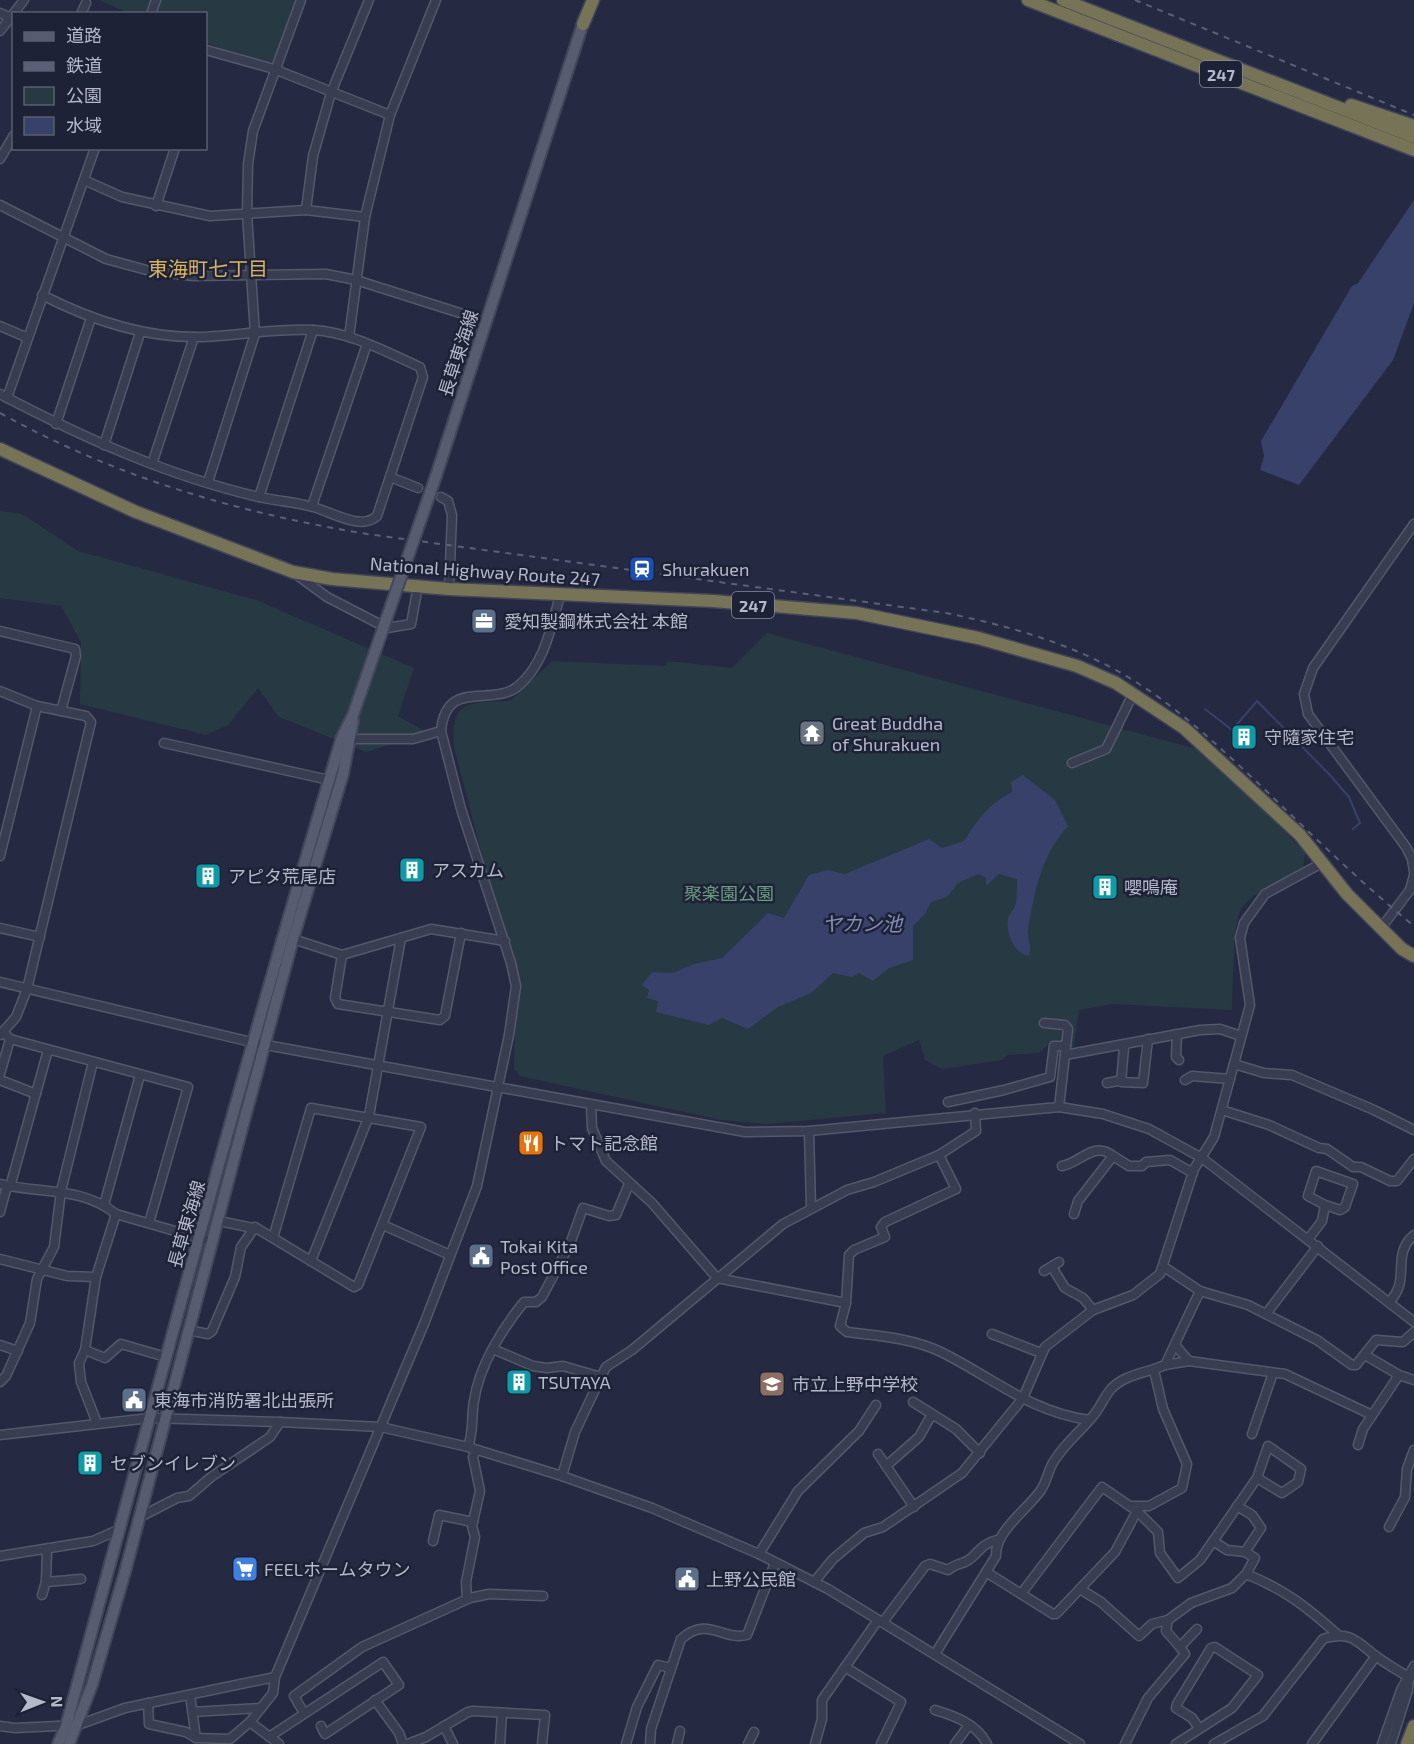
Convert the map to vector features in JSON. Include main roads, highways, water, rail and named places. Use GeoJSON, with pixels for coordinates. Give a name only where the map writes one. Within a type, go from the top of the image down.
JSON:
{"type":"FeatureCollection","features":[{"type":"Feature","properties":{"kind":"highway"},"geometry":{"type":"LineString","coordinates":[[583,24],[592,0]]}},
{"type":"Feature","properties":{"kind":"highway","name":"247"},"geometry":{"type":"LineString","coordinates":[[1028,0],[1414,150]]}},
{"type":"Feature","properties":{"kind":"highway","name":"247"},"geometry":{"type":"LineString","coordinates":[[1063,0],[1414,137]]}},
{"type":"Feature","properties":{"kind":"highway","name":"247"},"geometry":{"type":"LineString","coordinates":[[1269,81],[1414,126]]}},
{"type":"Feature","properties":{"kind":"highway","name":"247"},"geometry":{"type":"LineString","coordinates":[[1253,87],[1284,104],[1414,158]]}},
{"type":"Feature","properties":{"kind":"highway","name":"National Highway Route 247"},"geometry":{"type":"LineString","coordinates":[[0,449],[136,512],[293,572],[332,579],[449,589],[560,596],[713,601],[857,613],[978,638],[1077,666],[1133,693],[1184,728],[1278,813],[1300,835],[1380,928],[1401,949],[1414,956]]}},
{"type":"Feature","properties":{"kind":"highway"},"geometry":{"type":"LineString","coordinates":[[1409,1744],[1414,1726]]}},
{"type":"Feature","properties":{"kind":"highway"},"geometry":{"type":"LineString","coordinates":[[1409,1744],[1414,1736]]}},
{"type":"Feature","properties":{"kind":"main road","name":"長草東海線"},"geometry":{"type":"LineString","coordinates":[[58,1744],[72,1725],[92,1685],[140,1517],[164,1419],[219,1221],[260,1044],[342,737],[353,715],[436,476],[583,24]]}},
{"type":"Feature","properties":{"kind":"main road","name":"長草東海線"},"geometry":{"type":"LineString","coordinates":[[69,1744],[120,1529],[166,1357],[293,939],[351,738],[353,715]]}},
{"type":"Feature","properties":{"kind":"water"},"geometry":{"type":"Polygon","coordinates":[[[1414,200],[1414,303],[1393,360],[1299,485],[1260,470],[1264,456],[1261,441],[1352,286],[1358,283],[1414,200]]]}},
{"type":"Feature","properties":{"kind":"water","name":"ヤカン池"},"geometry":{"type":"Polygon","coordinates":[[[1023,775],[1055,800],[1068,826],[1051,849],[1040,874],[1028,929],[1029,956],[1015,947],[1008,930],[1008,919],[1016,902],[1017,879],[999,874],[986,886],[986,878],[979,874],[958,883],[947,897],[931,902],[925,914],[913,926],[913,960],[889,968],[873,981],[859,973],[852,977],[833,973],[811,993],[778,1007],[748,1029],[722,1018],[709,1025],[656,1012],[658,1001],[647,998],[649,990],[642,985],[652,972],[673,973],[694,964],[722,958],[768,913],[784,918],[809,875],[828,870],[845,874],[929,839],[942,848],[964,841],[985,813],[1012,792],[1011,782],[1023,775]]]}},
{"type":"Feature","properties":{"kind":"waterway"},"geometry":{"type":"LineString","coordinates":[[1205,709],[1232,730],[1257,701],[1349,797],[1360,823],[1353,829]]}},
{"type":"Feature","properties":{"kind":"railway"},"geometry":{"type":"LineString","coordinates":[[1135,0],[1414,115]]}},
{"type":"Feature","properties":{"kind":"railway"},"geometry":{"type":"LineString","coordinates":[[0,413],[44,436],[133,474],[178,490],[271,515],[367,534],[946,613],[1010,628],[1052,642],[1114,669],[1172,707],[1414,926]]}},
{"type":"Feature","properties":{"kind":"place","name":"Shurakuen"},"geometry":{"type":"Point","coordinates":[642,569]}},
{"type":"Feature","properties":{"kind":"place","name":"愛知製鋼株式会社 本館"},"geometry":{"type":"Point","coordinates":[484,621]}},
{"type":"Feature","properties":{"kind":"place","name":"Great Buddha of Shurakuen"},"geometry":{"type":"Point","coordinates":[812,733]}},
{"type":"Feature","properties":{"kind":"place","name":"守隨家住宅"},"geometry":{"type":"Point","coordinates":[1244,737]}},
{"type":"Feature","properties":{"kind":"place","name":"アスカム"},"geometry":{"type":"Point","coordinates":[412,870]}},
{"type":"Feature","properties":{"kind":"place","name":"アピタ荒尾店"},"geometry":{"type":"Point","coordinates":[208,876]}},
{"type":"Feature","properties":{"kind":"place","name":"嚶鳴庵"},"geometry":{"type":"Point","coordinates":[1105,887]}},
{"type":"Feature","properties":{"kind":"place","name":"トマト記念館"},"geometry":{"type":"Point","coordinates":[531,1143]}},
{"type":"Feature","properties":{"kind":"place","name":"Tokai Kita Post Office"},"geometry":{"type":"Point","coordinates":[481,1256]}},
{"type":"Feature","properties":{"kind":"place","name":"TSUTAYA"},"geometry":{"type":"Point","coordinates":[519,1382]}},
{"type":"Feature","properties":{"kind":"place","name":"市立上野中学校"},"geometry":{"type":"Point","coordinates":[772,1384]}},
{"type":"Feature","properties":{"kind":"place","name":"東海市消防署北出張所"},"geometry":{"type":"Point","coordinates":[134,1400]}},
{"type":"Feature","properties":{"kind":"place","name":"セブンイレブン"},"geometry":{"type":"Point","coordinates":[90,1463]}},
{"type":"Feature","properties":{"kind":"place","name":"FEELホームタウン"},"geometry":{"type":"Point","coordinates":[245,1569]}},
{"type":"Feature","properties":{"kind":"place","name":"上野公民館"},"geometry":{"type":"Point","coordinates":[687,1579]}},
{"type":"Feature","properties":{"kind":"district","name":"東海町七丁目"},"geometry":{"type":"Point","coordinates":[208,268]}},
{"type":"Feature","properties":{"kind":"park label","name":"聚楽園公園"},"geometry":{"type":"Point","coordinates":[729,893]}}]}
